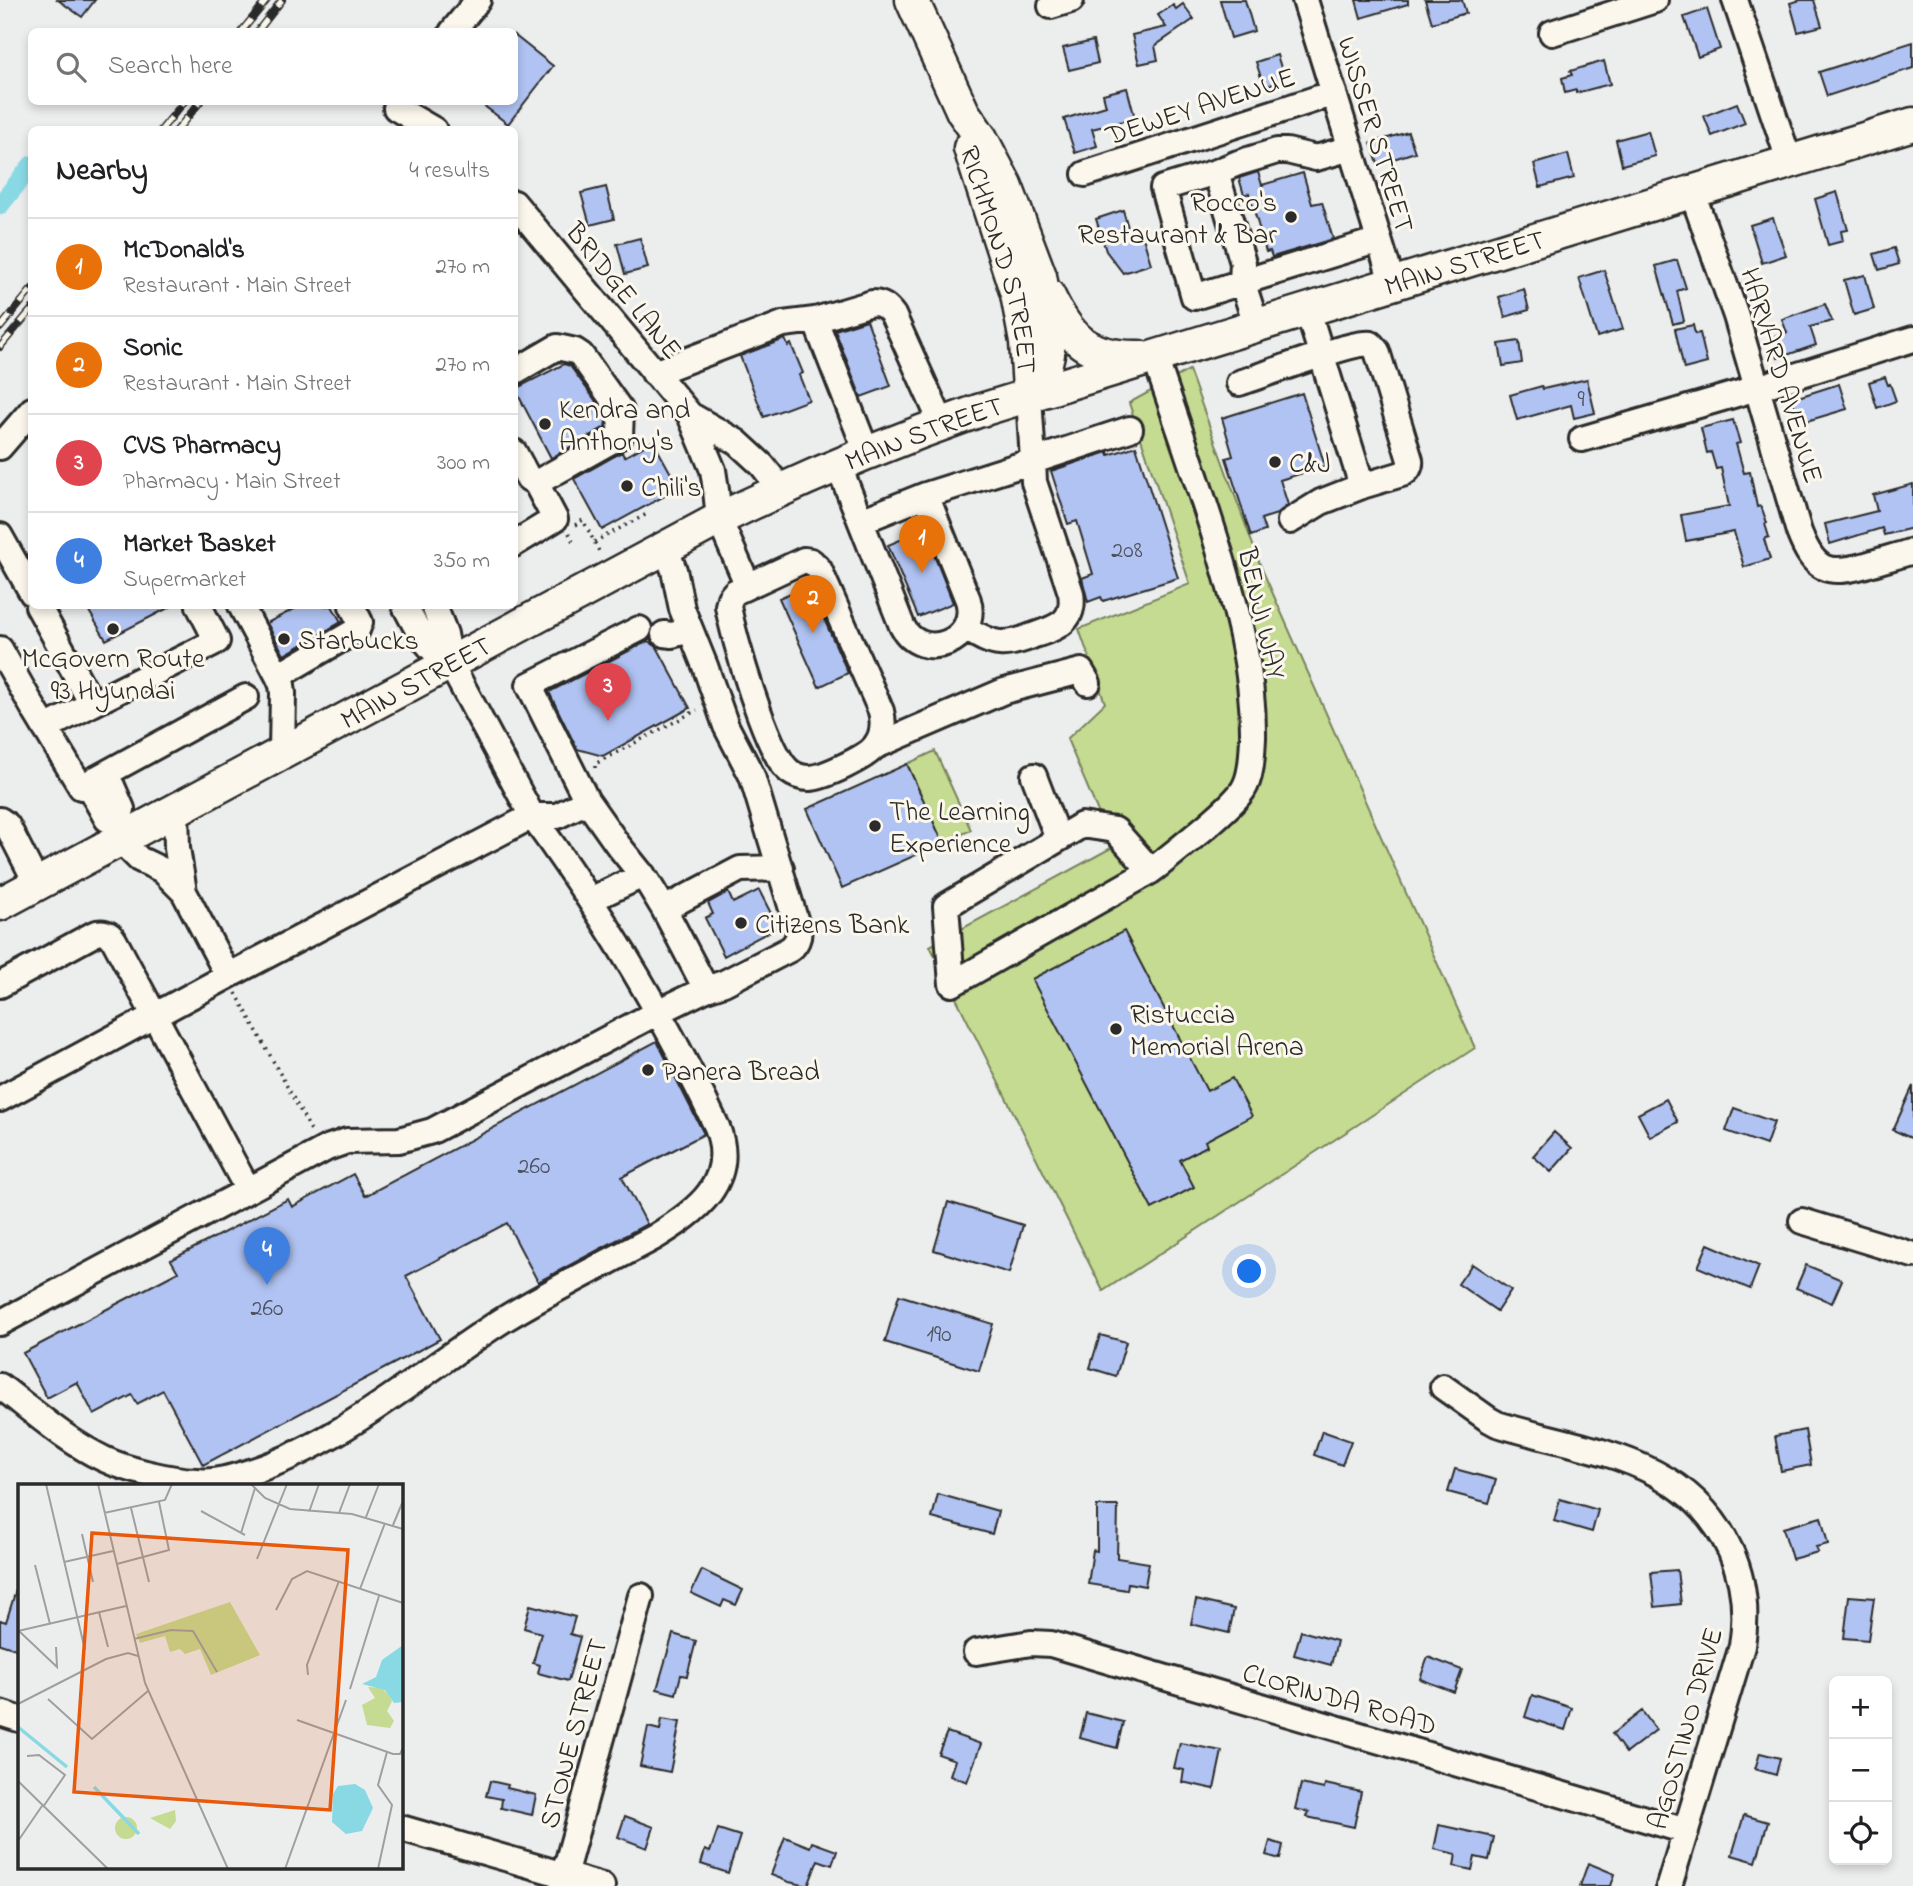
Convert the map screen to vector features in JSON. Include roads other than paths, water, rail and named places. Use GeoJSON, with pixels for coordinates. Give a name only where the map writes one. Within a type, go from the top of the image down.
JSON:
{"type":"FeatureCollection","features":[{"type":"Feature","properties":{"kind":"main road","name":"RICHMOND STREET"},"geometry":{"type":"LineString","coordinates":[[912,0],[963,112],[986,147],[1006,186],[1040,276],[1048,321],[1048,354],[1044,370],[1029,396]]}},
{"type":"Feature","properties":{"kind":"main road","name":"RICHMOND STREET"},"geometry":{"type":"LineString","coordinates":[[963,112],[977,173],[1017,294],[1026,342],[1029,396]]}},
{"type":"Feature","properties":{"kind":"main road","name":"MAIN STREET"},"geometry":{"type":"LineString","coordinates":[[0,904],[122,832],[176,810],[719,519],[838,464],[942,424],[1029,396],[1913,124]]}},
{"type":"Feature","properties":{"kind":"main road"},"geometry":{"type":"LineString","coordinates":[[1040,276],[1056,312],[1078,341],[1107,355],[1126,358],[1154,357]]}},
{"type":"Feature","properties":{"kind":"street"},"geometry":{"type":"LineString","coordinates":[[455,28],[478,0]]}},
{"type":"Feature","properties":{"kind":"street","name":"WISSER STREET"},"geometry":{"type":"LineString","coordinates":[[1305,0],[1393,285]]}},
{"type":"Feature","properties":{"kind":"street"},"geometry":{"type":"LineString","coordinates":[[1552,33],[1655,0]]}},
{"type":"Feature","properties":{"kind":"street"},"geometry":{"type":"LineString","coordinates":[[1735,0],[1790,163]]}},
{"type":"Feature","properties":{"kind":"street","name":"DEWEY AVENUE"},"geometry":{"type":"LineString","coordinates":[[1085,174],[1334,93]]}},
{"type":"Feature","properties":{"kind":"street"},"geometry":{"type":"LineString","coordinates":[[398,105],[428,126]]}},
{"type":"Feature","properties":{"kind":"street"},"geometry":{"type":"LineString","coordinates":[[1351,148],[1316,158],[1276,151],[1163,188],[1194,297],[1378,240]]}},
{"type":"Feature","properties":{"kind":"street"},"geometry":{"type":"LineString","coordinates":[[1216,172],[1243,263],[1242,281],[1257,327]]}},
{"type":"Feature","properties":{"kind":"street","name":"HARVARD AVENUE"},"geometry":{"type":"LineString","coordinates":[[1692,192],[1736,316],[1799,533],[1809,554],[1825,569],[1836,571],[1913,551]]}},
{"type":"Feature","properties":{"kind":"street","name":"BRIDGE LANE"},"geometry":{"type":"LineString","coordinates":[[518,208],[690,415],[713,470],[719,519],[748,586]]}},
{"type":"Feature","properties":{"kind":"street"},"geometry":{"type":"LineString","coordinates":[[654,373],[783,324],[815,320],[879,303],[893,315],[942,424]]}},
{"type":"Feature","properties":{"kind":"street"},"geometry":{"type":"LineString","coordinates":[[1308,311],[1362,486]]}},
{"type":"Feature","properties":{"kind":"street"},"geometry":{"type":"LineString","coordinates":[[815,320],[867,453]]}},
{"type":"Feature","properties":{"kind":"street"},"geometry":{"type":"LineString","coordinates":[[1582,439],[1913,339]]}},
{"type":"Feature","properties":{"kind":"street"},"geometry":{"type":"LineString","coordinates":[[1239,383],[1363,343],[1371,344],[1377,351],[1410,460],[1409,469],[1402,474],[1321,502],[1290,521]]}},
{"type":"Feature","properties":{"kind":"street"},"geometry":{"type":"LineString","coordinates":[[518,370],[557,347],[578,353],[621,411],[620,436],[536,483]]}},
{"type":"Feature","properties":{"kind":"street","name":"BENJI WAY"},"geometry":{"type":"LineString","coordinates":[[1058,839],[946,906],[952,984],[1151,871],[1214,820],[1244,788],[1252,754],[1253,727],[1247,654],[1237,606],[1154,357]]}},
{"type":"Feature","properties":{"kind":"street"},"geometry":{"type":"LineString","coordinates":[[965,628],[991,641],[1007,643],[1058,626],[1069,614],[1072,604],[1034,482],[1029,396]]}},
{"type":"Feature","properties":{"kind":"street"},"geometry":{"type":"LineString","coordinates":[[0,447],[28,415]]}},
{"type":"Feature","properties":{"kind":"street","name":"BRIDGE LANE"},"geometry":{"type":"LineString","coordinates":[[690,415],[737,442],[752,454],[781,489]]}},
{"type":"Feature","properties":{"kind":"street"},"geometry":{"type":"LineString","coordinates":[[861,522],[926,495],[1130,429]]}},
{"type":"Feature","properties":{"kind":"street"},"geometry":{"type":"LineString","coordinates":[[518,459],[528,478],[536,483],[555,519],[518,542]]}},
{"type":"Feature","properties":{"kind":"street"},"geometry":{"type":"LineString","coordinates":[[838,464],[902,626],[909,636],[925,645],[937,645],[956,638],[965,628],[970,612],[968,600],[926,495]]}},
{"type":"Feature","properties":{"kind":"street"},"geometry":{"type":"LineString","coordinates":[[0,536],[28,586]]}},
{"type":"Feature","properties":{"kind":"street"},"geometry":{"type":"LineString","coordinates":[[0,1322],[337,1144],[401,1139],[432,1131],[657,1012],[724,983],[796,944],[799,933],[752,776],[726,726],[680,605],[674,570],[665,547]]}},
{"type":"Feature","properties":{"kind":"street"},"geometry":{"type":"LineString","coordinates":[[876,746],[884,725],[881,710],[817,565],[804,560],[732,595],[728,602],[729,610],[752,692],[782,764],[794,774],[809,778],[817,777],[864,755],[876,746],[1004,691],[1081,671],[1087,683]]}},
{"type":"Feature","properties":{"kind":"street"},"geometry":{"type":"LineString","coordinates":[[40,609],[92,704]]}},
{"type":"Feature","properties":{"kind":"street"},"geometry":{"type":"LineString","coordinates":[[46,728],[217,641],[201,609]]}},
{"type":"Feature","properties":{"kind":"street"},"geometry":{"type":"LineString","coordinates":[[252,609],[282,685],[282,752]]}},
{"type":"Feature","properties":{"kind":"street"},"geometry":{"type":"LineString","coordinates":[[278,676],[357,630],[360,622],[354,609]]}},
{"type":"Feature","properties":{"kind":"street"},"geometry":{"type":"LineString","coordinates":[[407,609],[425,643],[450,663]]}},
{"type":"Feature","properties":{"kind":"street"},"geometry":{"type":"LineString","coordinates":[[0,1385],[81,1446],[105,1460],[199,1482],[234,1477],[286,1458],[386,1402],[506,1318],[663,1231],[699,1205],[716,1184],[723,1154],[720,1136],[627,956],[532,816],[450,663],[439,609]]}},
{"type":"Feature","properties":{"kind":"street"},"geometry":{"type":"LineString","coordinates":[[639,629],[529,685],[587,802],[643,875],[706,989]]}},
{"type":"Feature","properties":{"kind":"street"},"geometry":{"type":"LineString","coordinates":[[664,634],[673,635],[690,630]]}},
{"type":"Feature","properties":{"kind":"street"},"geometry":{"type":"LineString","coordinates":[[0,649],[81,786],[246,697]]}},
{"type":"Feature","properties":{"kind":"street"},"geometry":{"type":"LineString","coordinates":[[1034,776],[1058,839],[1082,825],[1115,830],[1151,871]]}},
{"type":"Feature","properties":{"kind":"street"},"geometry":{"type":"LineString","coordinates":[[95,779],[111,786],[122,809],[122,832],[139,859],[162,870],[184,892],[231,984]]}},
{"type":"Feature","properties":{"kind":"street"},"geometry":{"type":"LineString","coordinates":[[0,1099],[155,1016],[231,984],[532,816],[557,816],[587,802]]}},
{"type":"Feature","properties":{"kind":"street"},"geometry":{"type":"LineString","coordinates":[[176,810],[177,848],[184,892]]}},
{"type":"Feature","properties":{"kind":"street"},"geometry":{"type":"LineString","coordinates":[[0,820],[7,825],[37,884]]}},
{"type":"Feature","properties":{"kind":"street"},"geometry":{"type":"LineString","coordinates":[[664,909],[740,869],[781,868]]}},
{"type":"Feature","properties":{"kind":"street"},"geometry":{"type":"LineString","coordinates":[[590,900],[643,875]]}},
{"type":"Feature","properties":{"kind":"street"},"geometry":{"type":"LineString","coordinates":[[0,985],[94,934],[104,933],[113,937],[247,1190]]}},
{"type":"Feature","properties":{"kind":"street"},"geometry":{"type":"LineString","coordinates":[[1802,1221],[1913,1255]]}},
{"type":"Feature","properties":{"kind":"street","name":"AGOSTINO DRIVE"},"geometry":{"type":"LineString","coordinates":[[1443,1387],[1497,1424],[1581,1447],[1647,1468],[1662,1476],[1696,1501],[1722,1533],[1736,1563],[1745,1612],[1741,1654],[1669,1886]]}},
{"type":"Feature","properties":{"kind":"street","name":"STONE STREET"},"geometry":{"type":"LineString","coordinates":[[563,1881],[641,1596]]}},
{"type":"Feature","properties":{"kind":"street","name":"CLORINDA ROAD"},"geometry":{"type":"LineString","coordinates":[[976,1652],[1031,1643],[1051,1643],[1686,1831]]}},
{"type":"Feature","properties":{"kind":"street"},"geometry":{"type":"LineString","coordinates":[[0,1713],[18,1718]]}},
{"type":"Feature","properties":{"kind":"street"},"geometry":{"type":"LineString","coordinates":[[402,1828],[563,1881],[601,1886]]}},
{"type":"Feature","properties":{"kind":"waterway"},"geometry":{"type":"LineString","coordinates":[[0,205],[28,170]]}},
{"type":"Feature","properties":{"kind":"railway"},"geometry":{"type":"LineString","coordinates":[[244,28],[267,0]]}},
{"type":"Feature","properties":{"kind":"railway"},"geometry":{"type":"LineString","coordinates":[[260,28],[282,0]]}},
{"type":"Feature","properties":{"kind":"railway"},"geometry":{"type":"LineString","coordinates":[[164,126],[182,105]]}},
{"type":"Feature","properties":{"kind":"railway"},"geometry":{"type":"LineString","coordinates":[[180,126],[198,105]]}},
{"type":"Feature","properties":{"kind":"railway"},"geometry":{"type":"LineString","coordinates":[[0,328],[28,294]]}},
{"type":"Feature","properties":{"kind":"railway"},"geometry":{"type":"LineString","coordinates":[[0,347],[28,314]]}},
{"type":"Feature","properties":{"kind":"place","name":"Rocco's Restaurant & Bar"},"geometry":{"type":"Point","coordinates":[1291,217]}},
{"type":"Feature","properties":{"kind":"place","name":"Kendra and Anthony's"},"geometry":{"type":"Point","coordinates":[545,424]}},
{"type":"Feature","properties":{"kind":"place","name":"C&J"},"geometry":{"type":"Point","coordinates":[1275,462]}},
{"type":"Feature","properties":{"kind":"place","name":"Chili's"},"geometry":{"type":"Point","coordinates":[627,486]}},
{"type":"Feature","properties":{"kind":"place","name":"McDonald's"},"geometry":{"type":"Point","coordinates":[922,573]}},
{"type":"Feature","properties":{"kind":"place","name":"McGovern Route 93 Hyundai"},"geometry":{"type":"Point","coordinates":[113,629]}},
{"type":"Feature","properties":{"kind":"place","name":"Sonic"},"geometry":{"type":"Point","coordinates":[813,633]}},
{"type":"Feature","properties":{"kind":"place","name":"Starbucks"},"geometry":{"type":"Point","coordinates":[284,639]}},
{"type":"Feature","properties":{"kind":"place","name":"CVS Pharmacy"},"geometry":{"type":"Point","coordinates":[608,721]}},
{"type":"Feature","properties":{"kind":"place","name":"The Learning Experience"},"geometry":{"type":"Point","coordinates":[875,826]}},
{"type":"Feature","properties":{"kind":"place","name":"Citizens Bank"},"geometry":{"type":"Point","coordinates":[741,923]}},
{"type":"Feature","properties":{"kind":"place","name":"Ristuccia Memorial Arena"},"geometry":{"type":"Point","coordinates":[1116,1029]}},
{"type":"Feature","properties":{"kind":"place","name":"Panera Bread"},"geometry":{"type":"Point","coordinates":[648,1070]}},
{"type":"Feature","properties":{"kind":"place","name":"Market Basket"},"geometry":{"type":"Point","coordinates":[267,1285]}}]}
